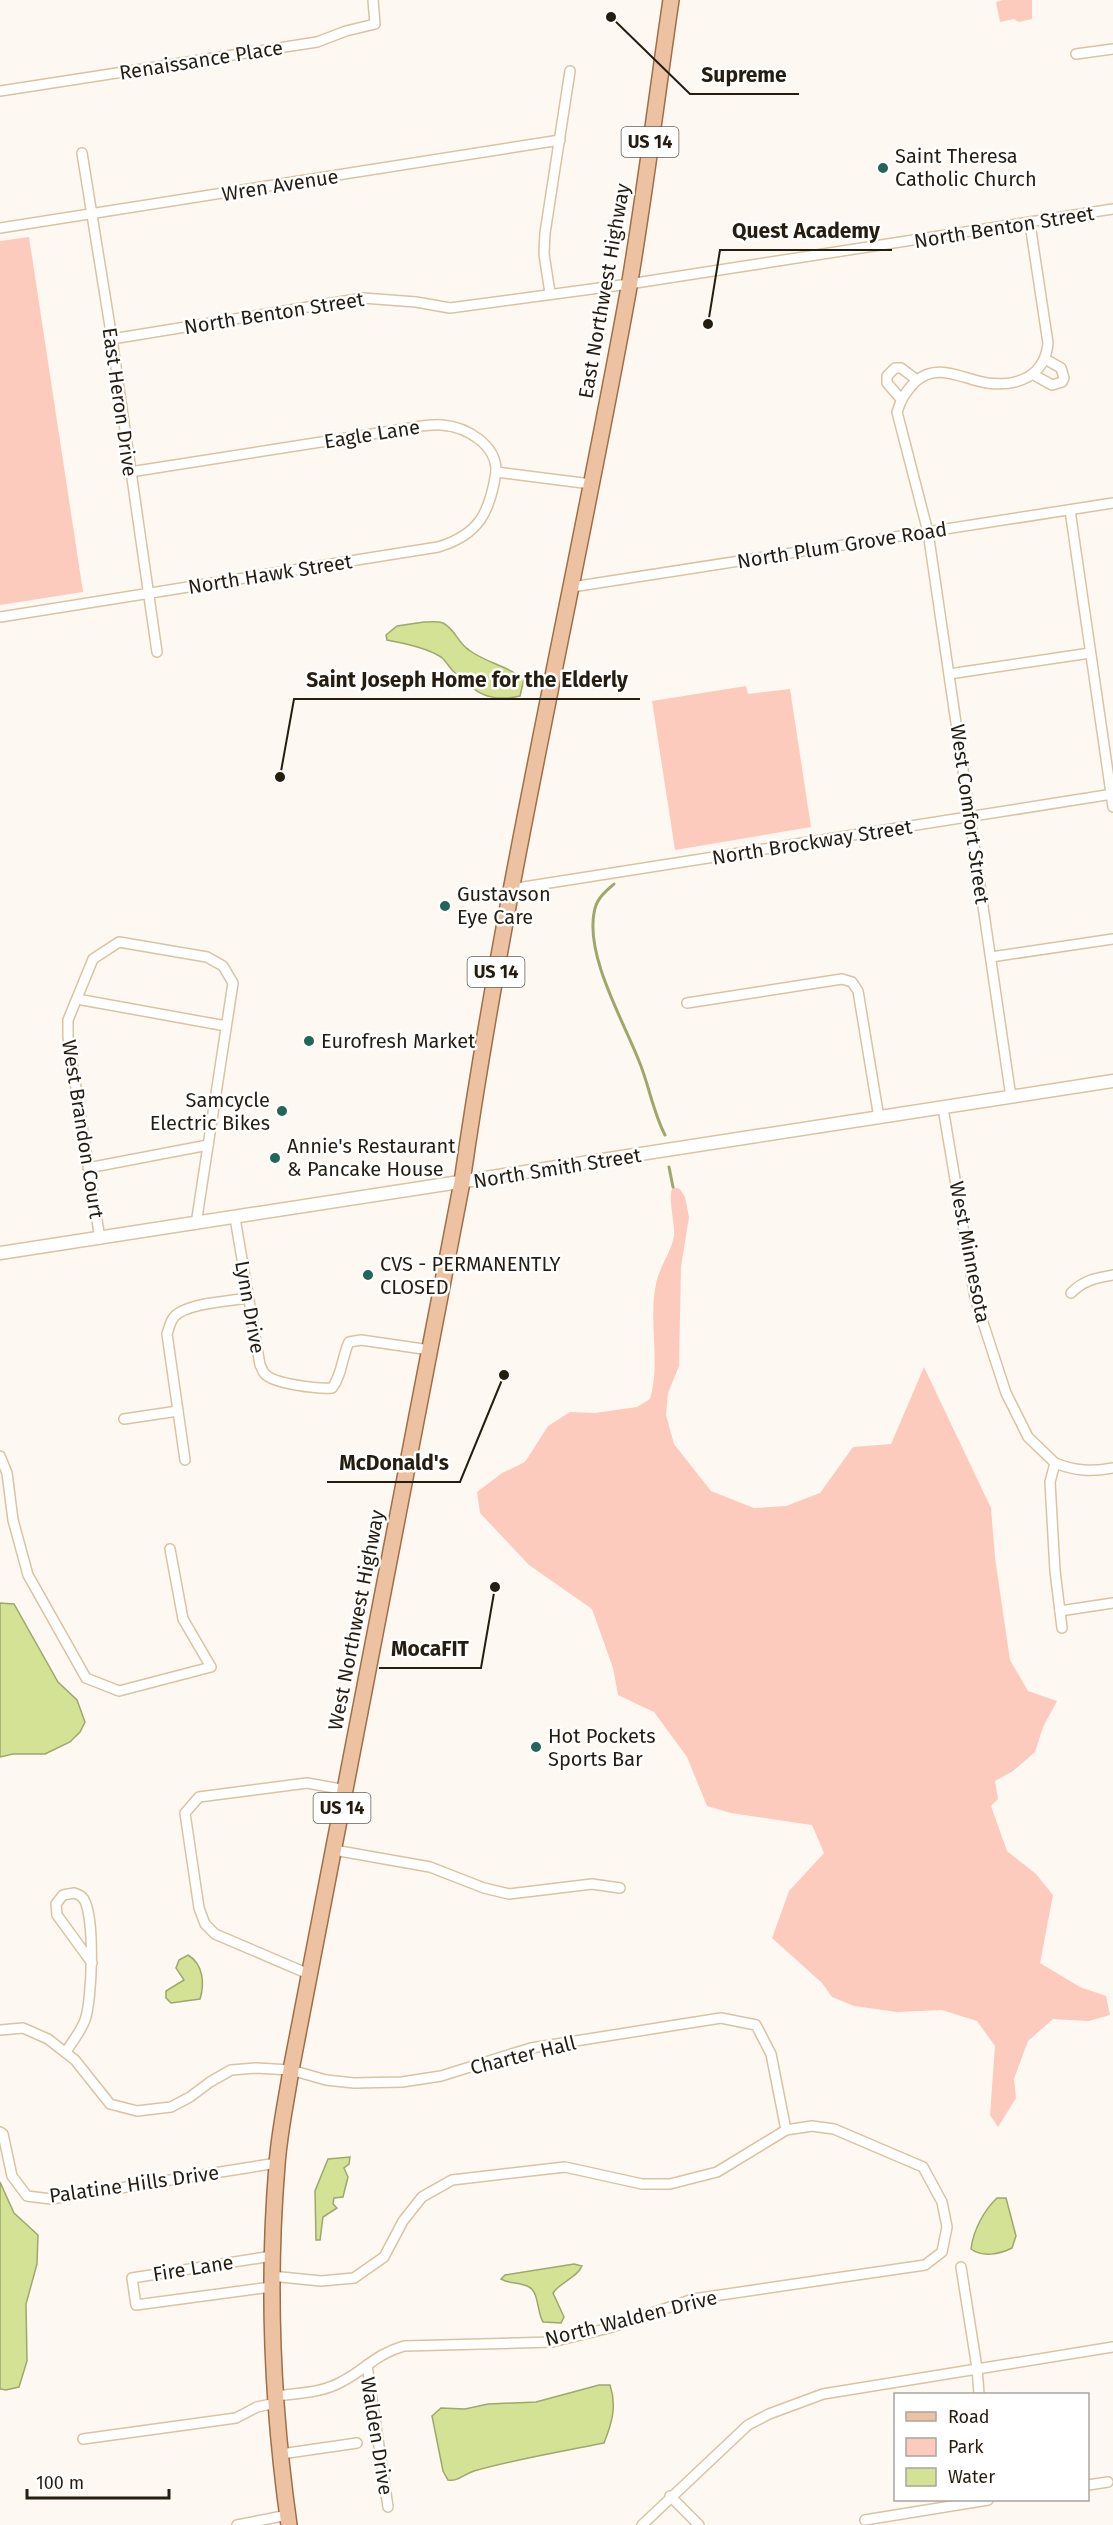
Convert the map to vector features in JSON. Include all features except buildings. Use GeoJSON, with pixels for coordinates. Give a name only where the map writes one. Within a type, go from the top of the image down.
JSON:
{"type":"FeatureCollection","features":[{"type":"Feature","properties":{"kind":"main road","name":"East Northwest Highway"},"geometry":{"type":"LineString","coordinates":[[572,588],[629,284],[671,0]]}},
{"type":"Feature","properties":{"kind":"main road","name":"West Northwest Highway"},"geometry":{"type":"LineString","coordinates":[[288,2520],[275,2399],[271,2282],[277,2163],[291,2070],[462,1182],[473,1102],[511,890],[572,588]]}},
{"type":"Feature","properties":{"kind":"street","name":"Renaissance Place"},"geometry":{"type":"LineString","coordinates":[[0,91],[317,42],[346,31],[375,24],[373,0]]}},
{"type":"Feature","properties":{"kind":"street"},"geometry":{"type":"LineString","coordinates":[[1076,54],[1113,49]]}},
{"type":"Feature","properties":{"kind":"street"},"geometry":{"type":"LineString","coordinates":[[550,293],[544,254],[545,233],[570,72]]}},
{"type":"Feature","properties":{"kind":"street","name":"Wren Avenue"},"geometry":{"type":"LineString","coordinates":[[0,228],[560,140]]}},
{"type":"Feature","properties":{"kind":"street","name":"East Heron Drive"},"geometry":{"type":"LineString","coordinates":[[82,153],[112,339],[157,652]]}},
{"type":"Feature","properties":{"kind":"street","name":"North Benton Street"},"geometry":{"type":"LineString","coordinates":[[112,339],[363,298],[416,302],[450,308],[629,284],[1030,224],[1113,209]]}},
{"type":"Feature","properties":{"kind":"street"},"geometry":{"type":"LineString","coordinates":[[917,381],[901,368],[895,368],[887,376],[887,383],[901,399],[909,387],[917,381],[922,376],[938,371],[987,383],[1012,383],[1034,375],[1045,359],[1047,335],[1030,224]]}},
{"type":"Feature","properties":{"kind":"street"},"geometry":{"type":"LineString","coordinates":[[1034,375],[1052,385],[1062,382],[1064,378],[1061,368],[1045,359]]}},
{"type":"Feature","properties":{"kind":"street","name":"West Comfort Street"},"geometry":{"type":"LineString","coordinates":[[901,399],[897,412],[928,532],[1011,1097]]}},
{"type":"Feature","properties":{"kind":"street","name":"Eagle Lane"},"geometry":{"type":"LineString","coordinates":[[130,472],[442,425],[468,433],[486,446],[496,460],[496,472]]}},
{"type":"Feature","properties":{"kind":"street"},"geometry":{"type":"LineString","coordinates":[[496,472],[591,484]]}},
{"type":"Feature","properties":{"kind":"street","name":"North Hawk Street"},"geometry":{"type":"LineString","coordinates":[[0,617],[451,543],[478,525],[492,496],[496,472]]}},
{"type":"Feature","properties":{"kind":"street","name":"North Plum Grove Road"},"geometry":{"type":"LineString","coordinates":[[572,588],[1113,503]]}},
{"type":"Feature","properties":{"kind":"street"},"geometry":{"type":"LineString","coordinates":[[1070,510],[1113,807]]}},
{"type":"Feature","properties":{"kind":"street"},"geometry":{"type":"LineString","coordinates":[[949,674],[1090,653]]}},
{"type":"Feature","properties":{"kind":"street","name":"North Brockway Street"},"geometry":{"type":"LineString","coordinates":[[511,890],[1112,795]]}},
{"type":"Feature","properties":{"kind":"street"},"geometry":{"type":"LineString","coordinates":[[991,957],[1113,939]]}},
{"type":"Feature","properties":{"kind":"street","name":"West Brandon Court"},"geometry":{"type":"LineString","coordinates":[[100,1239],[68,1036],[68,1020],[93,959],[119,942],[207,957],[223,966],[233,983],[196,1224]]}},
{"type":"Feature","properties":{"kind":"street"},"geometry":{"type":"LineString","coordinates":[[687,1003],[842,979],[852,982],[858,991],[879,1118]]}},
{"type":"Feature","properties":{"kind":"street"},"geometry":{"type":"LineString","coordinates":[[77,999],[226,1026]]}},
{"type":"Feature","properties":{"kind":"street","name":"North Smith Street"},"geometry":{"type":"LineString","coordinates":[[0,1253],[1113,1081]]}},
{"type":"Feature","properties":{"kind":"street","name":"West Minnesota"},"geometry":{"type":"LineString","coordinates":[[943,1108],[975,1298],[1006,1393],[1028,1437],[1055,1463]]}},
{"type":"Feature","properties":{"kind":"street"},"geometry":{"type":"LineString","coordinates":[[88,1168],[208,1145]]}},
{"type":"Feature","properties":{"kind":"street","name":"Lynn Drive"},"geometry":{"type":"LineString","coordinates":[[235,1218],[260,1365],[265,1374],[273,1379],[323,1389],[332,1388],[338,1381],[344,1353],[349,1342],[361,1340],[429,1350]]}},
{"type":"Feature","properties":{"kind":"street"},"geometry":{"type":"LineString","coordinates":[[1071,1293],[1079,1285],[1092,1278],[1113,1275]]}},
{"type":"Feature","properties":{"kind":"street"},"geometry":{"type":"LineString","coordinates":[[185,1460],[167,1334],[175,1315],[189,1308],[248,1298]]}},
{"type":"Feature","properties":{"kind":"street"},"geometry":{"type":"LineString","coordinates":[[124,1419],[178,1411]]}},
{"type":"Feature","properties":{"kind":"street"},"geometry":{"type":"LineString","coordinates":[[0,1456],[7,1473],[13,1520],[28,1575],[86,1678],[120,1690],[211,1667],[183,1619],[170,1549]]}},
{"type":"Feature","properties":{"kind":"street"},"geometry":{"type":"LineString","coordinates":[[1062,1628],[1050,1482],[1055,1463],[1071,1470],[1094,1471],[1113,1468]]}},
{"type":"Feature","properties":{"kind":"street"},"geometry":{"type":"LineString","coordinates":[[1060,1611],[1113,1602]]}},
{"type":"Feature","properties":{"kind":"street"},"geometry":{"type":"LineString","coordinates":[[311,1975],[215,1934],[205,1924],[199,1908],[185,1814],[199,1797],[307,1783],[346,1790]]}},
{"type":"Feature","properties":{"kind":"street"},"geometry":{"type":"LineString","coordinates":[[334,1850],[430,1867],[484,1888],[509,1894],[592,1884],[620,1888]]}},
{"type":"Feature","properties":{"kind":"street"},"geometry":{"type":"LineString","coordinates":[[66,2052],[86,2019],[92,1963],[93,1946],[87,1905],[83,1897],[74,1893],[63,1895],[56,1904],[57,1915],[92,1963]]}},
{"type":"Feature","properties":{"kind":"street","name":"Charter Hall"},"geometry":{"type":"LineString","coordinates":[[0,2030],[23,2028],[36,2032],[75,2060],[110,2104],[137,2111],[171,2107],[231,2070],[256,2068],[291,2070],[326,2080],[354,2083],[402,2082],[441,2076],[531,2048],[722,2018],[756,2025],[771,2054],[786,2130]]}},
{"type":"Feature","properties":{"kind":"street","name":"North Walden Drive"},"geometry":{"type":"LineString","coordinates":[[83,2439],[236,2418],[275,2399],[321,2390],[342,2382],[384,2352],[404,2346],[552,2342],[609,2328],[693,2299],[925,2265],[942,2252],[947,2227],[942,2202],[923,2167],[834,2129],[812,2127],[786,2130]]}},
{"type":"Feature","properties":{"kind":"street"},"geometry":{"type":"LineString","coordinates":[[271,2282],[354,2278],[384,2257],[403,2221],[422,2198],[452,2180],[565,2167],[642,2184],[670,2184],[717,2172],[786,2130]]}},
{"type":"Feature","properties":{"kind":"street","name":"Palatine Hills Drive"},"geometry":{"type":"LineString","coordinates":[[0,2132],[3,2134],[12,2176],[27,2196],[39,2198],[51,2199],[277,2163]]}},
{"type":"Feature","properties":{"kind":"street","name":"Fire Lane"},"geometry":{"type":"LineString","coordinates":[[271,2282],[136,2305],[132,2278],[272,2256]]}},
{"type":"Feature","properties":{"kind":"street"},"geometry":{"type":"LineString","coordinates":[[961,2268],[979,2393]]}},
{"type":"Feature","properties":{"kind":"street"},"geometry":{"type":"LineString","coordinates":[[642,2525],[670,2496],[748,2425],[769,2414],[823,2394],[1113,2347]]}},
{"type":"Feature","properties":{"kind":"street","name":"Walden Drive"},"geometry":{"type":"LineString","coordinates":[[367,2365],[388,2507]]}},
{"type":"Feature","properties":{"kind":"street"},"geometry":{"type":"LineString","coordinates":[[281,2454],[357,2443]]}},
{"type":"Feature","properties":{"kind":"street"},"geometry":{"type":"LineString","coordinates":[[1089,2485],[1108,2482]]}},
{"type":"Feature","properties":{"kind":"street"},"geometry":{"type":"LineString","coordinates":[[670,2496],[699,2525]]}},
{"type":"Feature","properties":{"kind":"street"},"geometry":{"type":"LineString","coordinates":[[866,2520],[967,2501]]}},
{"type":"Feature","properties":{"kind":"street"},"geometry":{"type":"LineString","coordinates":[[237,2525],[288,2520]]}},
{"type":"Feature","properties":{"kind":"green space"},"geometry":{"type":"Polygon","coordinates":[[[1032,0],[1032,19],[1000,22],[996,2],[1032,0]]]}},
{"type":"Feature","properties":{"kind":"green space"},"geometry":{"type":"Polygon","coordinates":[[[29,237],[83,592],[0,605],[0,241],[29,237]]]}},
{"type":"Feature","properties":{"kind":"green space"},"geometry":{"type":"Polygon","coordinates":[[[746,686],[748,694],[790,689],[811,827],[675,850],[652,701],[746,686]]]}},
{"type":"Feature","properties":{"kind":"green space"},"geometry":{"type":"Polygon","coordinates":[[[673,1187],[680,1189],[685,1197],[689,1217],[681,1267],[679,1366],[668,1393],[666,1415],[674,1444],[711,1491],[754,1508],[786,1506],[820,1493],[853,1447],[891,1444],[924,1367],[991,1508],[995,1558],[1010,1660],[1028,1691],[1057,1701],[1043,1727],[1035,1752],[1013,1771],[995,1781],[998,1799],[991,1806],[1007,1851],[1036,1874],[1053,1895],[1040,1963],[1080,1987],[1106,1996],[1110,2015],[1089,2021],[1053,2019],[1028,2041],[1014,2079],[1016,2098],[998,2127],[990,2115],[995,2046],[977,2021],[942,2010],[897,2012],[854,2006],[832,1997],[822,1983],[772,1938],[789,1891],[824,1853],[812,1825],[731,1813],[707,1806],[687,1757],[654,1712],[618,1695],[613,1668],[592,1609],[529,1565],[480,1513],[477,1492],[502,1473],[525,1462],[548,1426],[570,1412],[595,1413],[637,1407],[650,1399],[655,1356],[654,1298],[658,1278],[674,1236],[671,1196],[673,1187]]]}},
{"type":"Feature","properties":{"kind":"water"},"geometry":{"type":"Polygon","coordinates":[[[424,622],[443,623],[469,650],[524,679],[520,696],[500,698],[483,694],[461,679],[441,657],[422,648],[387,640],[386,635],[397,626],[424,622]]]}},
{"type":"Feature","properties":{"kind":"water"},"geometry":{"type":"Polygon","coordinates":[[[0,1603],[14,1604],[58,1682],[77,1700],[85,1722],[80,1732],[70,1742],[45,1754],[13,1754],[0,1757],[0,1603]]]}},
{"type":"Feature","properties":{"kind":"water"},"geometry":{"type":"Polygon","coordinates":[[[188,1955],[197,1963],[202,1974],[200,1999],[171,2003],[166,1998],[166,1991],[184,1980],[176,1968],[179,1960],[188,1955]]]}},
{"type":"Feature","properties":{"kind":"water"},"geometry":{"type":"Polygon","coordinates":[[[350,2157],[349,2164],[344,2168],[348,2177],[343,2197],[334,2198],[333,2204],[337,2208],[323,2217],[320,2240],[316,2240],[315,2191],[328,2159],[350,2157]]]}},
{"type":"Feature","properties":{"kind":"water"},"geometry":{"type":"Polygon","coordinates":[[[0,2182],[14,2213],[38,2235],[37,2264],[26,2304],[27,2361],[19,2387],[6,2390],[0,2389],[0,2182]]]}},
{"type":"Feature","properties":{"kind":"water"},"geometry":{"type":"Polygon","coordinates":[[[997,2198],[1006,2198],[1016,2236],[1012,2248],[991,2254],[976,2252],[971,2249],[977,2228],[988,2208],[997,2198]]]}},
{"type":"Feature","properties":{"kind":"water"},"geometry":{"type":"Polygon","coordinates":[[[574,2264],[582,2266],[580,2270],[553,2293],[564,2317],[561,2323],[543,2322],[535,2293],[529,2287],[501,2279],[505,2275],[574,2264]]]}},
{"type":"Feature","properties":{"kind":"water"},"geometry":{"type":"Polygon","coordinates":[[[599,2385],[610,2385],[613,2400],[611,2421],[604,2443],[506,2463],[474,2471],[455,2480],[448,2480],[443,2471],[432,2416],[441,2408],[465,2409],[488,2404],[536,2402],[599,2385]]]}},
{"type":"Feature","properties":{"kind":"waterway"},"geometry":{"type":"LineString","coordinates":[[614,884],[601,897],[595,908],[593,930],[595,949],[608,988],[646,1079],[665,1135]]}},
{"type":"Feature","properties":{"kind":"waterway"},"geometry":{"type":"LineString","coordinates":[[669,1167],[673,1187]]}},
{"type":"Feature","properties":{"kind":"place","name":"Supreme"},"geometry":{"type":"Point","coordinates":[611,17]}},
{"type":"Feature","properties":{"kind":"place","name":"Saint Theresa Catholic Church"},"geometry":{"type":"Point","coordinates":[883,168]}},
{"type":"Feature","properties":{"kind":"place","name":"Quest Academy"},"geometry":{"type":"Point","coordinates":[708,324]}},
{"type":"Feature","properties":{"kind":"place","name":"Saint Joseph Home for the Elderly"},"geometry":{"type":"Point","coordinates":[280,777]}},
{"type":"Feature","properties":{"kind":"place","name":"Gustavson Eye Care"},"geometry":{"type":"Point","coordinates":[445,906]}},
{"type":"Feature","properties":{"kind":"place","name":"Eurofresh Market"},"geometry":{"type":"Point","coordinates":[309,1041]}},
{"type":"Feature","properties":{"kind":"place","name":"Samcycle Electric Bikes"},"geometry":{"type":"Point","coordinates":[282,1111]}},
{"type":"Feature","properties":{"kind":"place","name":"Annie's Restaurant & Pancake House"},"geometry":{"type":"Point","coordinates":[275,1158]}},
{"type":"Feature","properties":{"kind":"place","name":"CVS - PERMANENTLY CLOSED"},"geometry":{"type":"Point","coordinates":[368,1275]}},
{"type":"Feature","properties":{"kind":"place","name":"McDonald's"},"geometry":{"type":"Point","coordinates":[504,1375]}},
{"type":"Feature","properties":{"kind":"place","name":"MocaFIT"},"geometry":{"type":"Point","coordinates":[495,1587]}},
{"type":"Feature","properties":{"kind":"place","name":"Hot Pockets Sports Bar"},"geometry":{"type":"Point","coordinates":[536,1747]}}]}
